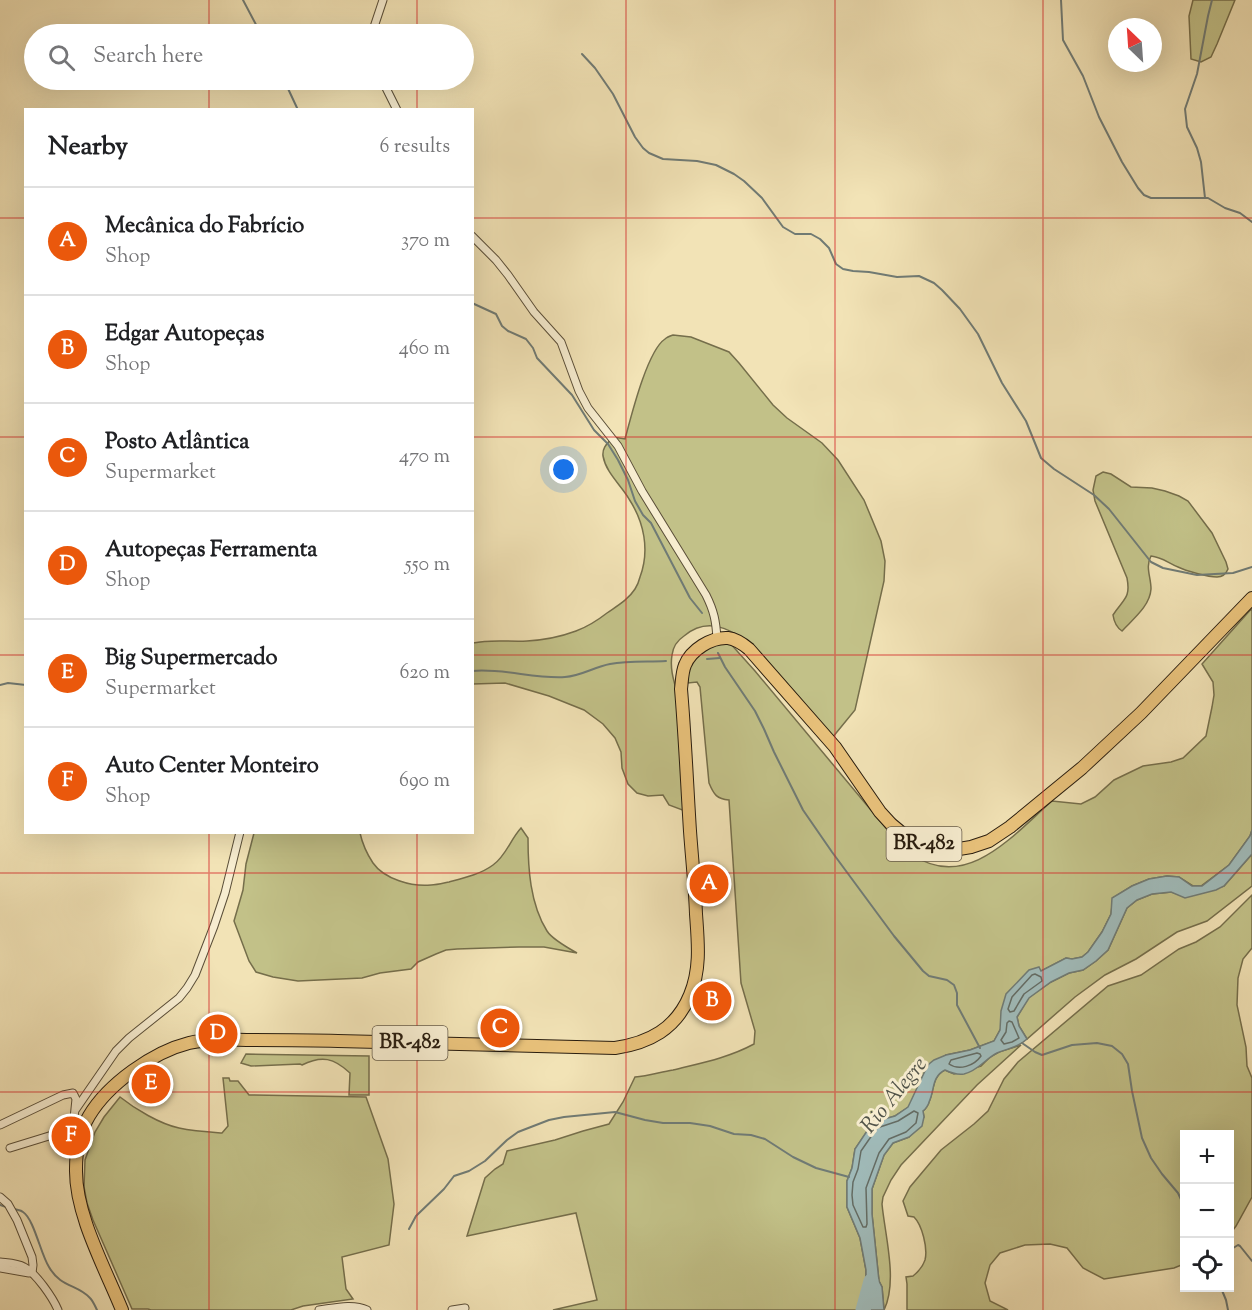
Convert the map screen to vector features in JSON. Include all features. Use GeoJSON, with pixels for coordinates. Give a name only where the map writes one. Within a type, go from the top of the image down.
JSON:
{"type":"FeatureCollection","features":[{"type":"Feature","properties":{"kind":"highway","name":"BR-482"},"geometry":{"type":"LineString","coordinates":[[122,1310],[83,1216],[77,1189],[78,1128],[102,1098],[130,1072],[170,1049],[213,1040],[314,1040],[615,1048],[634,1045],[653,1038],[669,1026],[681,1012],[690,996],[696,978],[699,948],[681,689],[685,664],[702,646],[717,639],[729,638],[749,649],[835,747],[880,812],[891,824],[915,841],[939,848],[959,849],[989,841],[1010,827],[1082,768],[1141,713],[1252,598]]}},
{"type":"Feature","properties":{"kind":"street"},"geometry":{"type":"LineString","coordinates":[[375,24],[383,0]]}},
{"type":"Feature","properties":{"kind":"street"},"geometry":{"type":"LineString","coordinates":[[387,90],[396,108]]}},
{"type":"Feature","properties":{"kind":"street"},"geometry":{"type":"LineString","coordinates":[[474,238],[496,260],[534,312],[561,342],[579,391],[588,408],[618,446],[642,491],[709,601],[716,618],[717,639]]}},
{"type":"Feature","properties":{"kind":"street"},"geometry":{"type":"LineString","coordinates":[[76,1108],[116,1051],[178,998],[191,982],[225,892],[240,834]]}},
{"type":"Feature","properties":{"kind":"street"},"geometry":{"type":"LineString","coordinates":[[0,1125],[70,1093],[75,1095],[78,1128],[10,1148]]}},
{"type":"Feature","properties":{"kind":"street"},"geometry":{"type":"LineString","coordinates":[[0,1197],[14,1214],[32,1257],[32,1273]]}},
{"type":"Feature","properties":{"kind":"street"},"geometry":{"type":"LineString","coordinates":[[0,1262],[21,1266],[32,1273],[58,1310]]}},
{"type":"Feature","properties":{"kind":"street"},"geometry":{"type":"LineString","coordinates":[[0,1268],[32,1273]]}},
{"type":"Feature","properties":{"kind":"street"},"geometry":{"type":"LineString","coordinates":[[319,1310],[351,1306],[367,1310]]}},
{"type":"Feature","properties":{"kind":"street"},"geometry":{"type":"LineString","coordinates":[[452,1310],[465,1308]]}},
{"type":"Feature","properties":{"kind":"shaded area"},"geometry":{"type":"Polygon","coordinates":[[[1193,0],[1235,0],[1211,57],[1201,62],[1191,59],[1189,16],[1193,0]]]}},
{"type":"Feature","properties":{"kind":"shaded area"},"geometry":{"type":"Polygon","coordinates":[[[673,335],[691,337],[729,352],[773,405],[822,443],[838,460],[864,500],[881,541],[885,561],[884,581],[855,710],[832,738],[739,636],[718,627],[704,626],[691,631],[678,642],[671,662],[681,713],[685,811],[669,805],[663,795],[648,796],[637,793],[628,784],[622,768],[621,752],[615,738],[603,724],[584,710],[549,696],[505,683],[474,684],[474,643],[533,641],[570,633],[600,618],[626,600],[636,588],[645,557],[642,527],[629,499],[607,468],[603,450],[613,437],[625,439],[646,370],[658,346],[673,335]]]}},
{"type":"Feature","properties":{"kind":"shaded area"},"geometry":{"type":"Polygon","coordinates":[[[1103,472],[1111,474],[1131,487],[1165,491],[1188,501],[1212,533],[1228,569],[1221,576],[1208,576],[1151,556],[1148,564],[1151,589],[1148,601],[1122,631],[1118,628],[1113,615],[1127,595],[1127,578],[1095,501],[1093,490],[1096,476],[1103,472]]]}},
{"type":"Feature","properties":{"kind":"shaded area"},"geometry":{"type":"Polygon","coordinates":[[[1252,608],[1252,830],[1250,836],[1229,865],[1201,886],[1193,886],[1179,877],[1167,876],[1149,879],[1113,898],[1111,914],[1088,952],[1082,957],[1066,958],[1041,971],[994,1041],[970,1050],[946,1055],[925,1071],[909,1107],[895,1116],[873,1123],[855,1149],[847,1181],[847,1207],[860,1238],[866,1270],[864,1310],[553,1310],[597,1300],[576,1213],[467,1236],[485,1178],[503,1164],[507,1151],[609,1124],[635,1077],[714,1060],[754,1044],[755,1031],[741,983],[729,800],[716,796],[709,783],[700,687],[697,682],[688,683],[687,667],[697,648],[729,642],[895,839],[913,855],[933,865],[952,867],[971,863],[988,854],[1022,829],[1052,801],[1081,804],[1095,797],[1114,780],[1143,766],[1183,758],[1206,736],[1212,707],[1213,682],[1202,664],[1252,608]]]}},
{"type":"Feature","properties":{"kind":"shaded area"},"geometry":{"type":"Polygon","coordinates":[[[521,828],[528,838],[531,886],[537,909],[547,931],[560,943],[577,953],[544,947],[446,950],[418,962],[411,969],[362,978],[298,981],[256,972],[249,961],[234,921],[243,890],[246,864],[254,834],[360,834],[367,852],[378,869],[399,881],[424,885],[449,882],[488,868],[501,857],[521,828]]]}},
{"type":"Feature","properties":{"kind":"shaded area"},"geometry":{"type":"Polygon","coordinates":[[[1252,854],[1252,886],[1207,921],[1177,932],[1136,959],[1105,975],[1075,997],[1027,1039],[1019,1026],[1017,1017],[1028,998],[1051,982],[1069,973],[1083,970],[1096,961],[1108,950],[1127,908],[1137,900],[1152,894],[1172,892],[1185,897],[1224,886],[1252,854]]]}},
{"type":"Feature","properties":{"kind":"shaded area"},"geometry":{"type":"Polygon","coordinates":[[[1252,895],[1252,948],[1243,959],[1238,978],[1237,1005],[1246,1047],[1247,1066],[1252,1078],[1252,1197],[1234,1229],[1234,1130],[1180,1130],[1180,1266],[1104,1279],[1083,1268],[1067,1248],[1050,1244],[1025,1245],[1000,1253],[990,1265],[985,1283],[990,1301],[1008,1310],[907,1310],[906,1277],[913,1276],[918,1271],[926,1255],[920,1225],[914,1217],[908,1216],[903,1201],[910,1187],[941,1150],[988,1111],[1004,1079],[1018,1062],[1108,986],[1141,975],[1179,949],[1196,942],[1220,927],[1252,895]]]}},
{"type":"Feature","properties":{"kind":"shaded area"},"geometry":{"type":"Polygon","coordinates":[[[1021,1045],[977,1085],[901,1165],[891,1180],[882,1204],[890,1272],[890,1286],[884,1310],[872,1214],[872,1189],[884,1155],[893,1143],[909,1137],[924,1117],[923,1111],[931,1097],[937,1076],[945,1070],[954,1074],[981,1066],[999,1052],[1021,1045]]]}},
{"type":"Feature","properties":{"kind":"shaded area"},"geometry":{"type":"Polygon","coordinates":[[[246,1054],[369,1056],[369,1095],[349,1095],[350,1073],[333,1061],[322,1059],[302,1065],[251,1066],[241,1063],[246,1054]]]}},
{"type":"Feature","properties":{"kind":"shaded area"},"geometry":{"type":"Polygon","coordinates":[[[223,1078],[238,1081],[249,1095],[366,1097],[388,1159],[394,1204],[389,1245],[342,1257],[346,1289],[353,1299],[303,1306],[291,1310],[132,1309],[87,1203],[84,1187],[85,1160],[95,1132],[120,1097],[148,1116],[172,1126],[222,1133],[228,1126],[223,1078]]]}},
{"type":"Feature","properties":{"kind":"water"},"geometry":{"type":"Polygon","coordinates":[[[1252,830],[1252,854],[1224,886],[1185,898],[1171,892],[1152,894],[1137,900],[1127,908],[1108,950],[1096,961],[1083,970],[1069,973],[1051,982],[1029,998],[1017,1017],[1019,1026],[1027,1039],[1024,1042],[997,1053],[977,1068],[964,1074],[945,1070],[937,1076],[931,1097],[923,1111],[922,1126],[909,1137],[893,1143],[884,1155],[872,1189],[872,1214],[884,1310],[864,1310],[866,1270],[860,1238],[847,1207],[847,1181],[855,1149],[873,1122],[895,1116],[908,1107],[925,1071],[934,1060],[994,1041],[1000,1030],[1001,1011],[1006,994],[1029,970],[1039,967],[1041,971],[1066,958],[1082,957],[1088,952],[1111,914],[1112,898],[1149,879],[1167,876],[1179,877],[1192,886],[1202,886],[1229,865],[1252,830]]]}},
{"type":"Feature","properties":{"kind":"waterway"},"geometry":{"type":"LineString","coordinates":[[243,0],[256,24]]}},
{"type":"Feature","properties":{"kind":"waterway"},"geometry":{"type":"LineString","coordinates":[[1061,0],[1063,40],[1083,76],[1099,117],[1122,162],[1144,195],[1151,198],[1208,198],[1225,208],[1240,213],[1252,222]]}},
{"type":"Feature","properties":{"kind":"waterway"},"geometry":{"type":"LineString","coordinates":[[1205,198],[1201,162],[1187,127],[1185,109],[1197,74],[1212,0]]}},
{"type":"Feature","properties":{"kind":"waterway"},"geometry":{"type":"LineString","coordinates":[[582,54],[613,94],[635,137],[649,153],[663,159],[697,161],[716,165],[734,174],[762,198],[783,227],[795,234],[811,234],[820,239],[829,248],[836,264],[843,269],[897,277],[919,276],[934,283],[942,290],[960,309],[978,334],[1002,383],[1026,421],[1041,458],[1094,495],[1109,509],[1151,562],[1163,568],[1197,575],[1233,573],[1252,567]]}},
{"type":"Feature","properties":{"kind":"waterway"},"geometry":{"type":"LineString","coordinates":[[289,90],[297,108]]}},
{"type":"Feature","properties":{"kind":"waterway"},"geometry":{"type":"LineString","coordinates":[[474,304],[496,314],[502,326],[526,339],[537,358],[572,395],[594,430],[608,444],[618,460],[635,501],[651,523],[690,598],[702,613]]}},
{"type":"Feature","properties":{"kind":"waterway"},"geometry":{"type":"LineString","coordinates":[[718,653],[755,711],[803,810],[894,936],[923,971],[929,976],[947,980],[954,985],[957,1005],[980,1048]]}},
{"type":"Feature","properties":{"kind":"waterway"},"geometry":{"type":"LineString","coordinates":[[707,659],[720,658]]}},
{"type":"Feature","properties":{"kind":"waterway"},"geometry":{"type":"LineString","coordinates":[[474,671],[565,677],[610,664],[666,661]]}},
{"type":"Feature","properties":{"kind":"waterway"},"geometry":{"type":"LineString","coordinates":[[0,685],[8,683],[24,685]]}},
{"type":"Feature","properties":{"kind":"waterway"},"geometry":{"type":"LineString","coordinates":[[1022,1043],[1042,1055],[1072,1045],[1097,1043],[1112,1046],[1122,1054],[1128,1064],[1142,1138],[1151,1158],[1180,1197]]}},
{"type":"Feature","properties":{"kind":"waterway"},"geometry":{"type":"LineString","coordinates":[[409,1229],[416,1216],[454,1176],[469,1171],[485,1161],[518,1132],[564,1117],[615,1112],[663,1123],[710,1126],[734,1134],[765,1139],[793,1157],[816,1168],[849,1177]]}},
{"type":"Feature","properties":{"kind":"waterway"},"geometry":{"type":"LineString","coordinates":[[0,1205],[9,1208]]}},
{"type":"Feature","properties":{"kind":"waterway"},"geometry":{"type":"LineString","coordinates":[[14,1209],[22,1211],[31,1222],[46,1261],[54,1274],[85,1294],[97,1310]]}},
{"type":"Feature","properties":{"kind":"waterway"},"geometry":{"type":"LineString","coordinates":[[1234,1248],[1240,1246],[1252,1261]]}},
{"type":"Feature","properties":{"kind":"waterway","name":"Rio Alegre"},"geometry":{"type":"LineString","coordinates":[[863,1310],[871,1281]]}},
{"type":"Feature","properties":{"kind":"waterway"},"geometry":{"type":"LineString","coordinates":[[1223,1292],[1228,1310]]}},
{"type":"Feature","properties":{"kind":"place","name":"Mecânica do Fabrício"},"geometry":{"type":"Point","coordinates":[709,884]}},
{"type":"Feature","properties":{"kind":"place","name":"Edgar Autopeças"},"geometry":{"type":"Point","coordinates":[712,1001]}},
{"type":"Feature","properties":{"kind":"place","name":"Posto Atlântica"},"geometry":{"type":"Point","coordinates":[500,1028]}},
{"type":"Feature","properties":{"kind":"place","name":"Autopeças Ferramenta"},"geometry":{"type":"Point","coordinates":[218,1034]}},
{"type":"Feature","properties":{"kind":"place","name":"Big Supermercado"},"geometry":{"type":"Point","coordinates":[151,1084]}},
{"type":"Feature","properties":{"kind":"place","name":"Auto Center Monteiro"},"geometry":{"type":"Point","coordinates":[71,1136]}}]}
